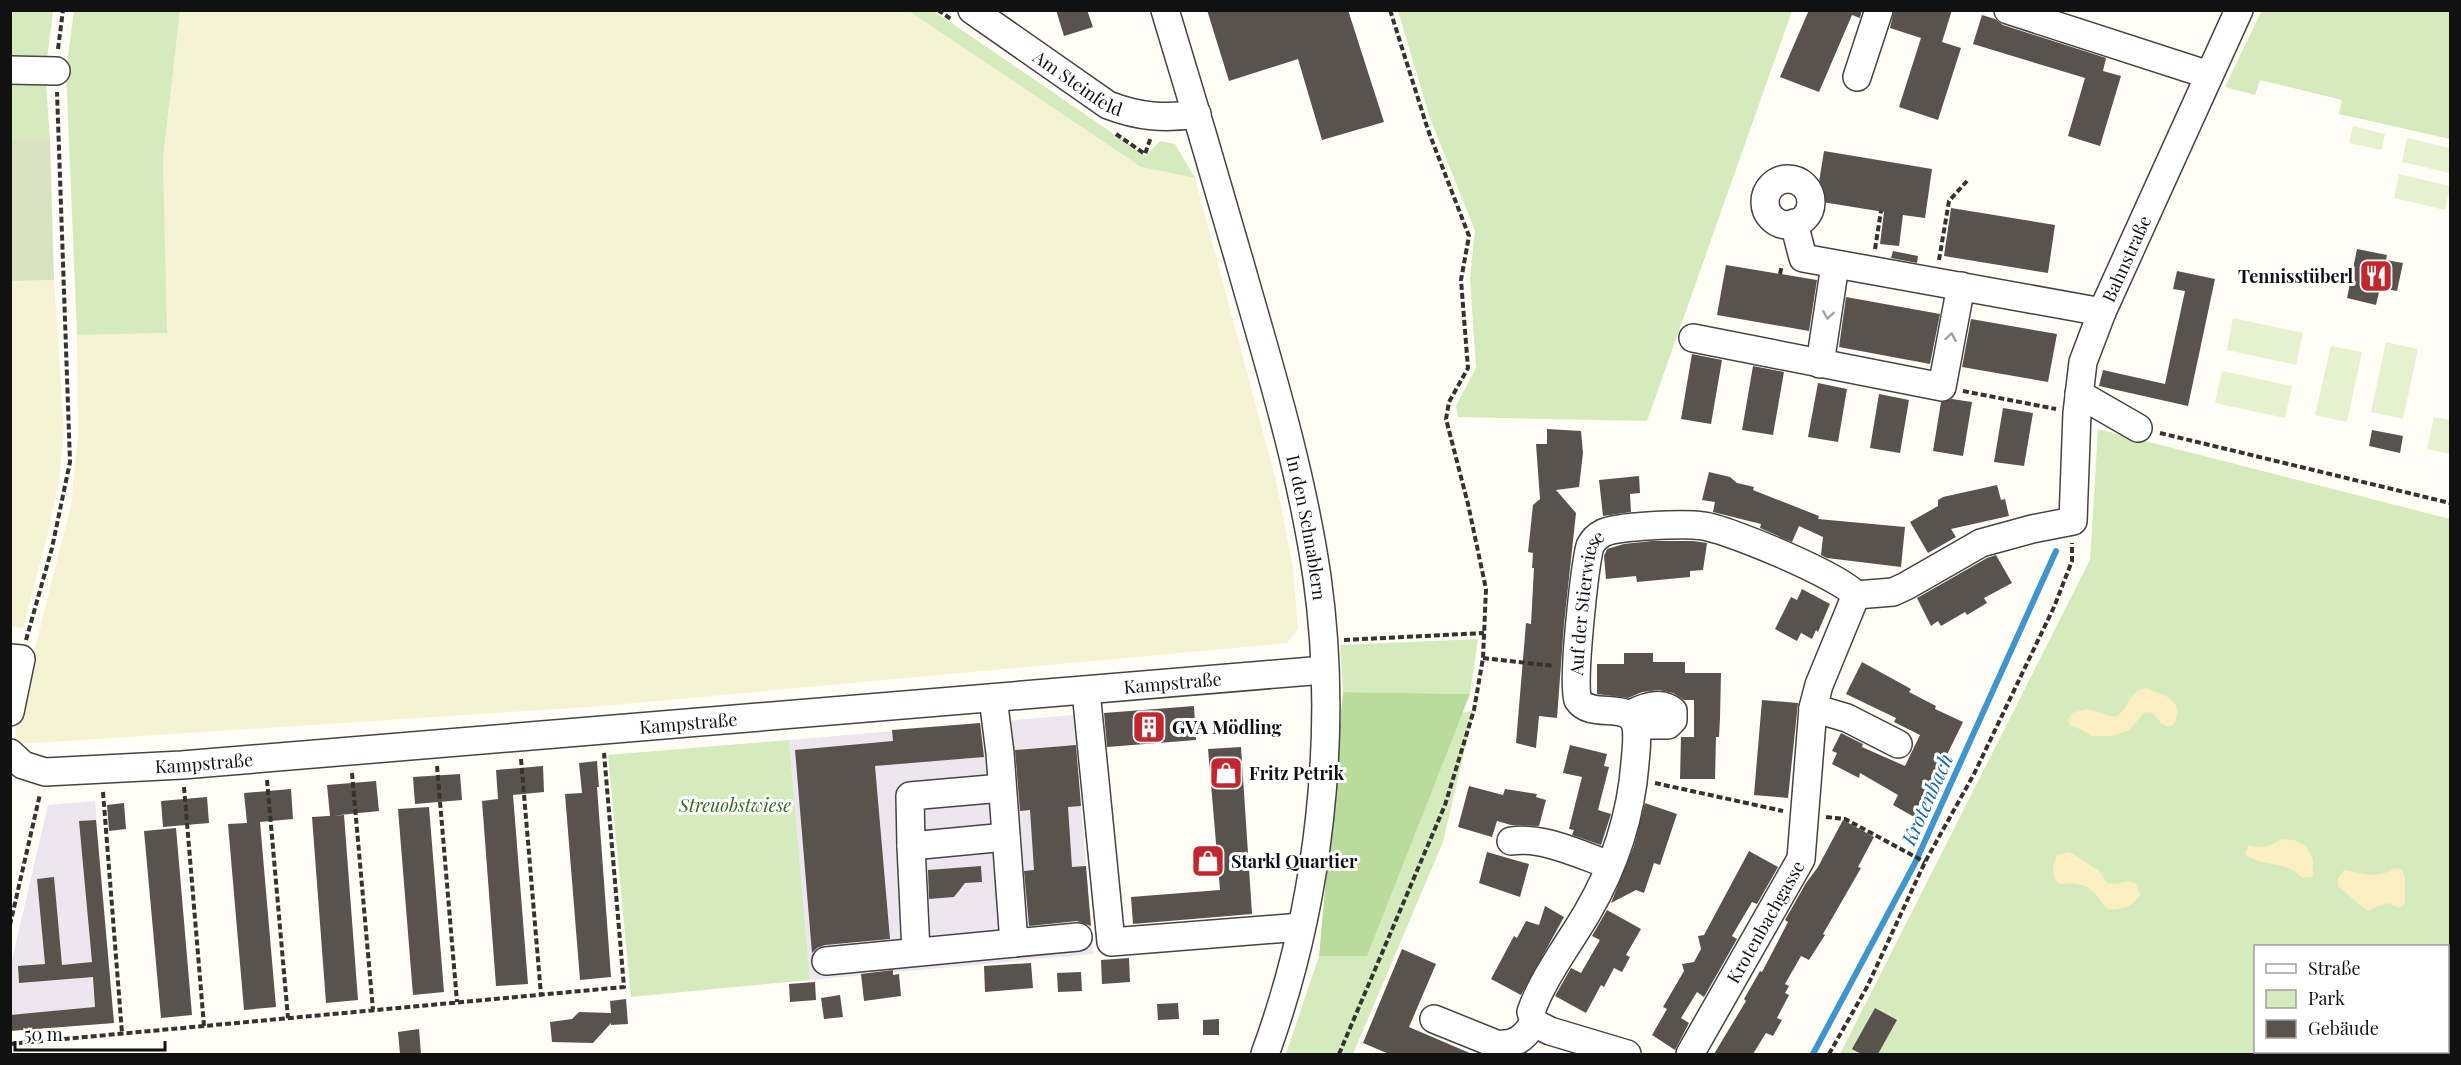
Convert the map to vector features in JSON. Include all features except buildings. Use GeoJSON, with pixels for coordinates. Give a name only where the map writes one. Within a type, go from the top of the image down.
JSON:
{"type":"FeatureCollection","features":[{"type":"Feature","properties":{"kind":"street","name":"Am Steinfeld"},"geometry":{"type":"LineString","coordinates":[[972,10],[1108,105],[1129,113],[1157,118],[1197,114]]}},
{"type":"Feature","properties":{"kind":"street","name":"In den Schnablern"},"geometry":{"type":"LineString","coordinates":[[1166,10],[1284,414],[1305,506],[1317,579],[1323,639],[1325,738],[1312,872],[1287,983],[1265,1054]]}},
{"type":"Feature","properties":{"kind":"street"},"geometry":{"type":"LineString","coordinates":[[1857,77],[1879,10]]}},
{"type":"Feature","properties":{"kind":"street"},"geometry":{"type":"LineString","coordinates":[[2008,10],[2207,86]]}},
{"type":"Feature","properties":{"kind":"street","name":"Bahnstraße"},"geometry":{"type":"LineString","coordinates":[[2073,521],[2078,404],[2083,362],[2102,312],[2135,252],[2239,10]]}},
{"type":"Feature","properties":{"kind":"street"},"geometry":{"type":"LineString","coordinates":[[10,70],[56,71]]}},
{"type":"Feature","properties":{"kind":"street"},"geometry":{"type":"LineString","coordinates":[[1794,223],[1793,257],[2102,312]]}},
{"type":"Feature","properties":{"kind":"street"},"geometry":{"type":"LineString","coordinates":[[1820,364],[1835,265]]}},
{"type":"Feature","properties":{"kind":"street"},"geometry":{"type":"LineString","coordinates":[[1693,338],[1942,387],[1948,284]]}},
{"type":"Feature","properties":{"kind":"street"},"geometry":{"type":"LineString","coordinates":[[2078,404],[2138,428]]}},
{"type":"Feature","properties":{"kind":"street"},"geometry":{"type":"LineString","coordinates":[[1856,595],[1893,592],[1981,543],[2073,521]]}},
{"type":"Feature","properties":{"kind":"street","name":"Auf der Stierwiese"},"geometry":{"type":"LineString","coordinates":[[1534,1023],[1531,1012],[1533,1007],[1601,889],[1628,814],[1634,778],[1632,720],[1591,709],[1579,702],[1575,688],[1590,546],[1594,539],[1611,531],[1676,525],[1714,528],[1830,577],[1851,588],[1856,595]]}},
{"type":"Feature","properties":{"kind":"street","name":"Krotenbachgasse"},"geometry":{"type":"LineString","coordinates":[[1690,1054],[1796,869],[1803,849],[1813,708],[1823,676],[1856,595]]}},
{"type":"Feature","properties":{"kind":"street"},"geometry":{"type":"LineString","coordinates":[[10,712],[16,658]]}},
{"type":"Feature","properties":{"kind":"street","name":"Kampstraße"},"geometry":{"type":"LineString","coordinates":[[49,772],[182,765],[1086,691],[1324,669]]}},
{"type":"Feature","properties":{"kind":"street"},"geometry":{"type":"LineString","coordinates":[[1086,691],[1111,942],[1301,927]]}},
{"type":"Feature","properties":{"kind":"street"},"geometry":{"type":"LineString","coordinates":[[993,698],[1014,943]]}},
{"type":"Feature","properties":{"kind":"street"},"geometry":{"type":"LineString","coordinates":[[1813,708],[1847,718],[1898,744]]}},
{"type":"Feature","properties":{"kind":"street"},"geometry":{"type":"LineString","coordinates":[[10,753],[23,765],[49,772]]}},
{"type":"Feature","properties":{"kind":"street"},"geometry":{"type":"LineString","coordinates":[[916,952],[910,796],[1002,788]]}},
{"type":"Feature","properties":{"kind":"street"},"geometry":{"type":"LineString","coordinates":[[911,846],[1006,837]]}},
{"type":"Feature","properties":{"kind":"street"},"geometry":{"type":"LineString","coordinates":[[1511,842],[1536,841],[1610,865]]}},
{"type":"Feature","properties":{"kind":"street"},"geometry":{"type":"LineString","coordinates":[[826,961],[1078,936]]}},
{"type":"Feature","properties":{"kind":"street"},"geometry":{"type":"LineString","coordinates":[[1434,1019],[1496,1044],[1507,1045],[1518,1042],[1534,1023],[1550,1031],[1628,1054]]}},
{"type":"Feature","properties":{"kind":"path"},"geometry":{"type":"LineString","coordinates":[[16,658],[52,548],[70,462],[56,71],[63,10]]}},
{"type":"Feature","properties":{"kind":"path"},"geometry":{"type":"LineString","coordinates":[[1339,1054],[1445,805],[1474,710],[1483,658],[1486,589],[1468,504],[1446,419],[1449,402],[1468,368],[1461,280],[1469,236],[1428,130],[1390,10]]}},
{"type":"Feature","properties":{"kind":"path"},"geometry":{"type":"LineString","coordinates":[[1948,284],[1949,201],[1967,181]]}},
{"type":"Feature","properties":{"kind":"path"},"geometry":{"type":"LineString","coordinates":[[1871,270],[1881,211]]}},
{"type":"Feature","properties":{"kind":"path"},"geometry":{"type":"LineString","coordinates":[[1942,387],[2078,404]]}},
{"type":"Feature","properties":{"kind":"path"},"geometry":{"type":"LineString","coordinates":[[2138,428],[2451,503]]}},
{"type":"Feature","properties":{"kind":"path"},"geometry":{"type":"LineString","coordinates":[[1829,1054],[1867,987],[1925,862],[1974,774],[2054,608],[2072,561],[2073,521]]}},
{"type":"Feature","properties":{"kind":"path"},"geometry":{"type":"LineString","coordinates":[[1323,639],[1484,633]]}},
{"type":"Feature","properties":{"kind":"path"},"geometry":{"type":"LineString","coordinates":[[1483,658],[1576,668]]}},
{"type":"Feature","properties":{"kind":"path"},"geometry":{"type":"LineString","coordinates":[[10,1044],[624,987],[602,731]]}},
{"type":"Feature","properties":{"kind":"path"},"geometry":{"type":"LineString","coordinates":[[520,737],[541,995]]}},
{"type":"Feature","properties":{"kind":"path"},"geometry":{"type":"LineString","coordinates":[[435,744],[457,1002]]}},
{"type":"Feature","properties":{"kind":"path"},"geometry":{"type":"LineString","coordinates":[[350,751],[373,1010]]}},
{"type":"Feature","properties":{"kind":"path"},"geometry":{"type":"LineString","coordinates":[[265,758],[288,1018]]}},
{"type":"Feature","properties":{"kind":"path"},"geometry":{"type":"LineString","coordinates":[[182,765],[204,1026]]}},
{"type":"Feature","properties":{"kind":"path"},"geometry":{"type":"LineString","coordinates":[[101,770],[122,1033]]}},
{"type":"Feature","properties":{"kind":"path"},"geometry":{"type":"LineString","coordinates":[[10,925],[49,772]]}},
{"type":"Feature","properties":{"kind":"path"},"geometry":{"type":"LineString","coordinates":[[1634,778],[1726,800],[1805,815],[1845,819],[1925,862]]}},
{"type":"Feature","properties":{"kind":"shaded area"},"geometry":{"type":"Polygon","coordinates":[[[180,11],[909,11],[1141,167],[1195,178],[1276,481],[1293,568],[1298,629],[1287,643],[603,706],[20,744],[15,737],[17,719],[71,505],[78,434],[77,335],[166,333],[163,159],[180,11]]]}},
{"type":"Feature","properties":{"kind":"shaded area"},"geometry":{"type":"Polygon","coordinates":[[[54,280],[64,432],[59,480],[47,537],[23,628],[10,627],[10,281],[54,280]]]}},
{"type":"Feature","properties":{"kind":"shaded area"},"geometry":{"type":"Polygon","coordinates":[[[1074,715],[1093,954],[810,980],[789,740],[1074,715]]]}},
{"type":"Feature","properties":{"kind":"shaded area"},"geometry":{"type":"Polygon","coordinates":[[[95,801],[114,1023],[11,1031],[11,964],[48,805],[95,801]]]}},
{"type":"Feature","properties":{"kind":"green space"},"geometry":{"type":"Polygon","coordinates":[[[2262,10],[2450,11],[2450,139],[2339,114],[2342,100],[2260,80],[2255,95],[2225,87],[2262,10]]]}},
{"type":"Feature","properties":{"kind":"green space"},"geometry":{"type":"Polygon","coordinates":[[[11,11],[53,11],[47,59],[11,62],[11,11]]]}},
{"type":"Feature","properties":{"kind":"green space"},"geometry":{"type":"Polygon","coordinates":[[[74,11],[180,11],[163,159],[167,333],[77,335],[66,70],[74,11]]]}},
{"type":"Feature","properties":{"kind":"green space"},"geometry":{"type":"Polygon","coordinates":[[[909,11],[934,11],[1146,156],[1160,141],[1175,144],[1195,178],[1141,167],[909,11]]]}},
{"type":"Feature","properties":{"kind":"green space"},"geometry":{"type":"Polygon","coordinates":[[[1398,11],[1792,11],[1647,421],[1458,417],[1456,406],[1476,368],[1470,278],[1475,231],[1430,118],[1398,11]]]}},
{"type":"Feature","properties":{"kind":"green space"},"geometry":{"type":"Polygon","coordinates":[[[11,78],[40,78],[46,84],[50,139],[11,139],[11,78]]]}},
{"type":"Feature","properties":{"kind":"green space"},"geometry":{"type":"Polygon","coordinates":[[[2353,126],[2385,134],[2381,150],[2349,143],[2353,126]]]}},
{"type":"Feature","properties":{"kind":"green space"},"geometry":{"type":"Polygon","coordinates":[[[2407,138],[2450,148],[2450,173],[2402,162],[2407,138]]]}},
{"type":"Feature","properties":{"kind":"green space"},"geometry":{"type":"Polygon","coordinates":[[[10,139],[50,139],[54,280],[11,281],[10,139]]]}},
{"type":"Feature","properties":{"kind":"green space"},"geometry":{"type":"Polygon","coordinates":[[[2399,174],[2450,186],[2445,210],[2394,198],[2399,174]]]}},
{"type":"Feature","properties":{"kind":"green space"},"geometry":{"type":"Polygon","coordinates":[[[2233,318],[2303,333],[2296,365],[2227,350],[2233,318]]]}},
{"type":"Feature","properties":{"kind":"green space"},"geometry":{"type":"Polygon","coordinates":[[[2386,342],[2418,349],[2403,419],[2371,412],[2386,342]]]}},
{"type":"Feature","properties":{"kind":"green space"},"geometry":{"type":"Polygon","coordinates":[[[2331,346],[2362,352],[2347,422],[2315,415],[2331,346]]]}},
{"type":"Feature","properties":{"kind":"green space"},"geometry":{"type":"Polygon","coordinates":[[[2222,371],[2292,386],[2285,418],[2215,403],[2222,371]]]}},
{"type":"Feature","properties":{"kind":"green space"},"geometry":{"type":"Polygon","coordinates":[[[2434,417],[2450,420],[2450,454],[2427,449],[2434,417]]]}},
{"type":"Feature","properties":{"kind":"green space"},"geometry":{"type":"Polygon","coordinates":[[[2098,429],[2450,519],[2450,1054],[1840,1054],[2090,560],[2098,429]]]}},
{"type":"Feature","properties":{"kind":"green space"},"geometry":{"type":"Polygon","coordinates":[[[1478,639],[1470,694],[1343,692],[1340,645],[1478,639]]]}},
{"type":"Feature","properties":{"kind":"green space"},"geometry":{"type":"Polygon","coordinates":[[[1343,692],[1470,694],[1367,956],[1319,956],[1343,692]]]}},
{"type":"Feature","properties":{"kind":"green space"},"geometry":{"type":"Polygon","coordinates":[[[1474,710],[1443,842],[1353,1054],[1286,1054],[1319,956],[1407,727],[1474,710]]]}},
{"type":"Feature","properties":{"kind":"green space","name":"Streuobstwiese"},"geometry":{"type":"Polygon","coordinates":[[[789,740],[810,980],[631,997],[608,755],[789,740]]]}},
{"type":"Feature","properties":{"kind":"sand"},"geometry":{"type":"Polygon","coordinates":[[[2147,688],[2168,698],[2176,705],[2177,716],[2172,725],[2168,727],[2161,723],[2153,713],[2145,712],[2128,731],[2111,736],[2091,736],[2070,725],[2068,720],[2072,713],[2087,709],[2114,717],[2120,714],[2136,692],[2147,688]]]}},
{"type":"Feature","properties":{"kind":"sand"},"geometry":{"type":"Polygon","coordinates":[[[2282,839],[2294,840],[2307,846],[2313,860],[2313,877],[2303,878],[2288,868],[2252,859],[2245,854],[2249,845],[2262,847],[2282,839]]]}},
{"type":"Feature","properties":{"kind":"sand"},"geometry":{"type":"Polygon","coordinates":[[[2070,852],[2099,871],[2107,883],[2129,881],[2136,884],[2140,894],[2137,899],[2128,906],[2110,910],[2089,888],[2075,884],[2059,884],[2054,874],[2055,859],[2057,855],[2070,852]]]}},
{"type":"Feature","properties":{"kind":"sand"},"geometry":{"type":"Polygon","coordinates":[[[2393,868],[2401,869],[2405,877],[2405,904],[2400,908],[2387,903],[2367,911],[2338,886],[2338,878],[2344,870],[2375,875],[2393,868]]]}},
{"type":"Feature","properties":{"kind":"waterway","name":"Krotenbach"},"geometry":{"type":"LineString","coordinates":[[1813,1054],[1915,863],[2056,551]]}},
{"type":"Feature","properties":{"kind":"place","name":"Tennisstüberl"},"geometry":{"type":"Point","coordinates":[2376,276]}},
{"type":"Feature","properties":{"kind":"place","name":"GVA Mödling"},"geometry":{"type":"Point","coordinates":[1149,727]}},
{"type":"Feature","properties":{"kind":"place","name":"Fritz Petrik"},"geometry":{"type":"Point","coordinates":[1226,773]}},
{"type":"Feature","properties":{"kind":"place","name":"Starkl Quartier"},"geometry":{"type":"Point","coordinates":[1208,861]}}]}
